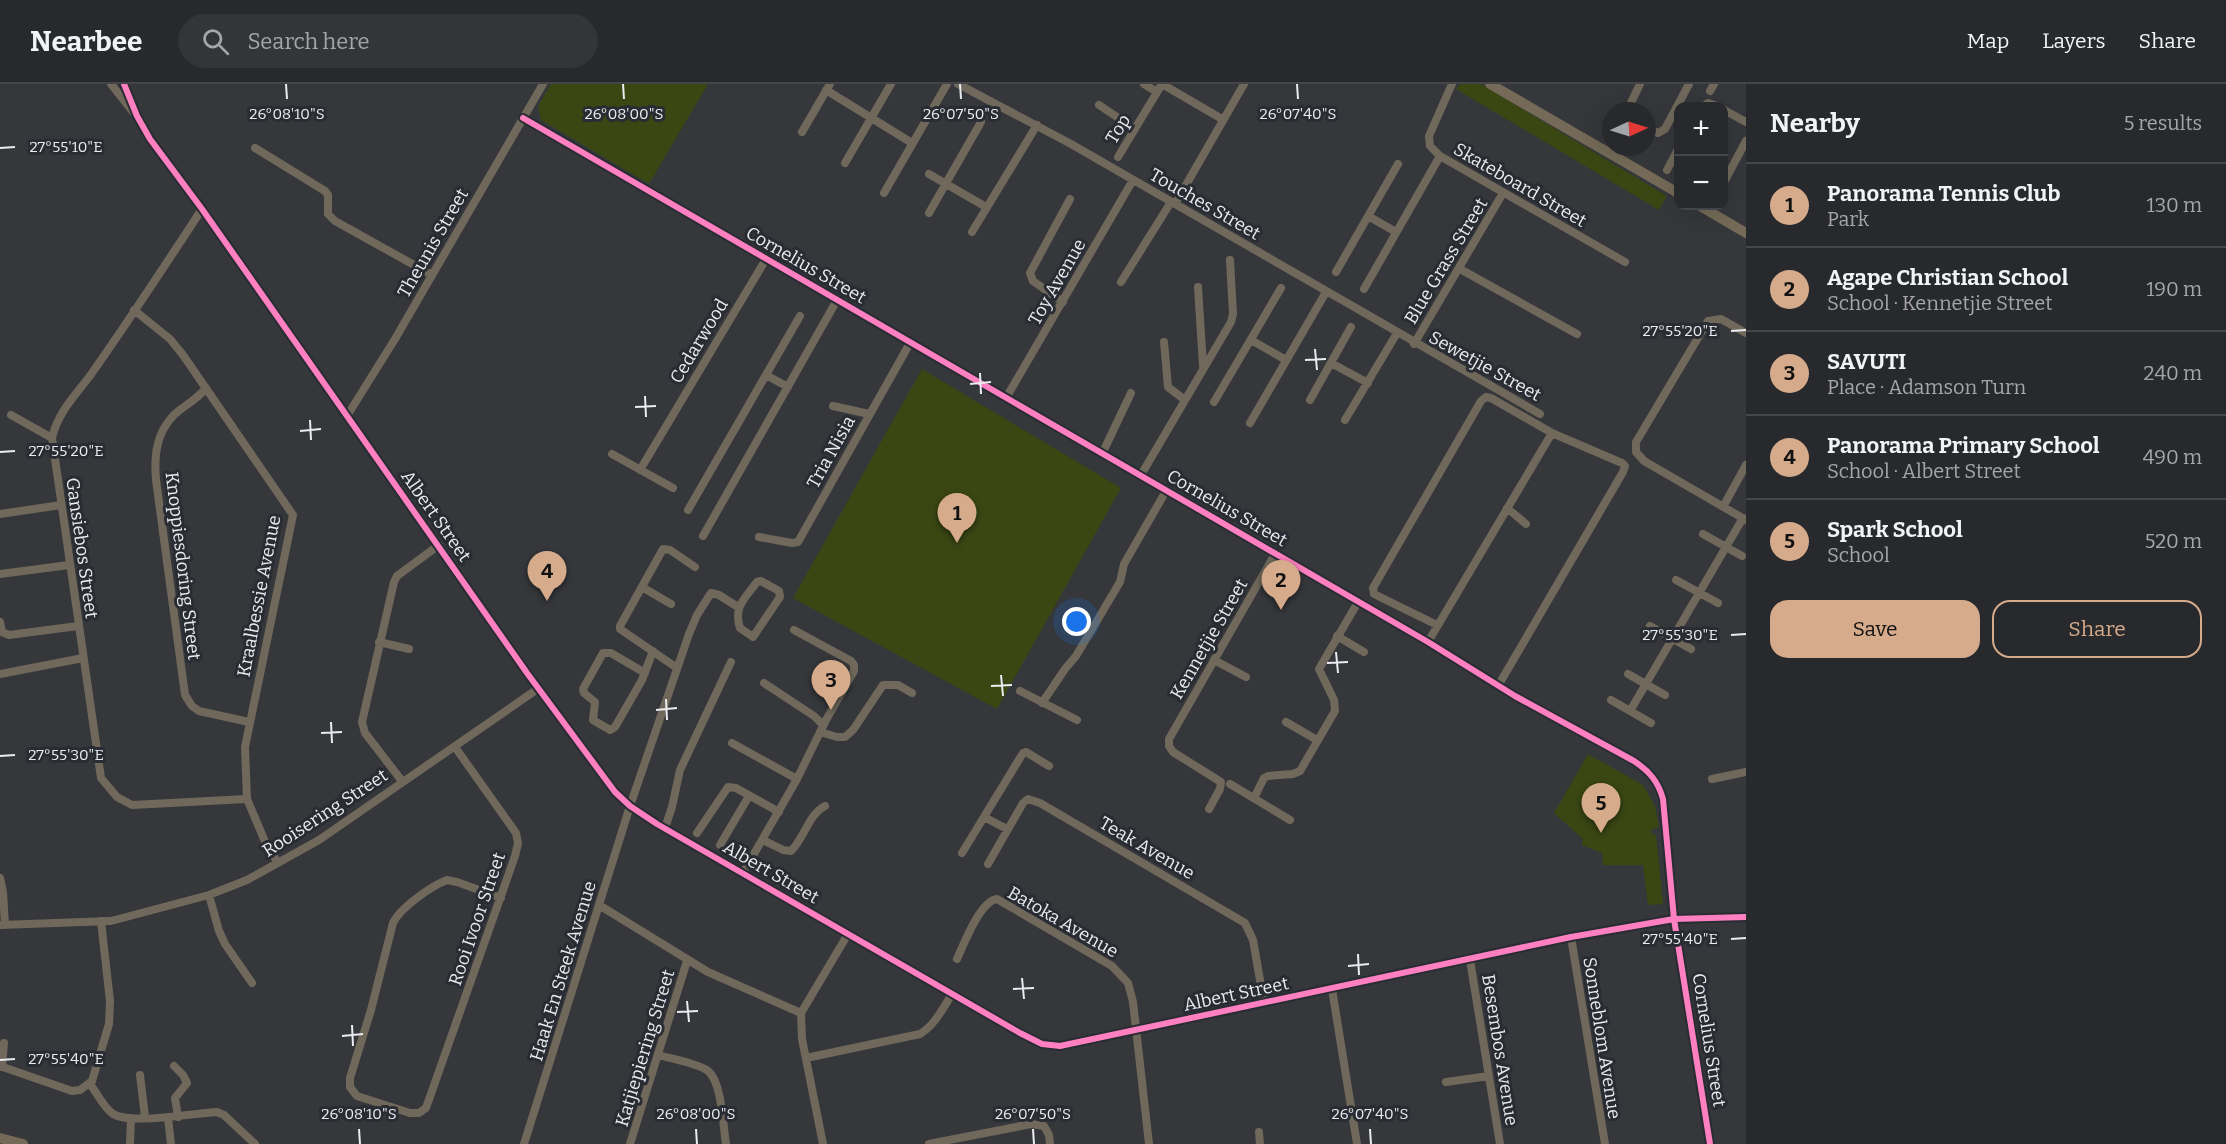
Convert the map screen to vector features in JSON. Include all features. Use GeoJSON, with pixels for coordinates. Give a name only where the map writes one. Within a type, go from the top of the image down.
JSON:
{"type":"FeatureCollection","features":[{"type":"Feature","properties":{"kind":"street","name":"Albert Street"},"geometry":{"type":"LineString","coordinates":[[111,84],[137,116]]}},
{"type":"Feature","properties":{"kind":"street","name":"Albert Street"},"geometry":{"type":"LineString","coordinates":[[124,84],[137,116],[150,139],[202,209],[611,788],[630,806],[665,828],[1020,1034],[1049,1046],[1060,1046],[1571,937],[1674,919],[1746,917]]}},
{"type":"Feature","properties":{"kind":"street","name":"Theunis Street"},"geometry":{"type":"LineString","coordinates":[[347,416],[543,84]]}},
{"type":"Feature","properties":{"kind":"street"},"geometry":{"type":"LineString","coordinates":[[845,163],[891,84]]}},
{"type":"Feature","properties":{"kind":"street"},"geometry":{"type":"LineString","coordinates":[[884,193],[947,84]]}},
{"type":"Feature","properties":{"kind":"street","name":"Touches Street"},"geometry":{"type":"LineString","coordinates":[[958,84],[1037,125],[1414,344]]}},
{"type":"Feature","properties":{"kind":"street"},"geometry":{"type":"LineString","coordinates":[[1144,84],[1157,92]]}},
{"type":"Feature","properties":{"kind":"street"},"geometry":{"type":"LineString","coordinates":[[1162,84],[1222,119]]}},
{"type":"Feature","properties":{"kind":"street","name":"Top"},"geometry":{"type":"LineString","coordinates":[[1118,158],[1162,84]]}},
{"type":"Feature","properties":{"kind":"street"},"geometry":{"type":"LineString","coordinates":[[1121,282],[1173,203],[1244,84]]}},
{"type":"Feature","properties":{"kind":"street","name":"Skateboard Street"},"geometry":{"type":"LineString","coordinates":[[1452,84],[1429,136],[1430,146],[1440,156],[1625,262]]}},
{"type":"Feature","properties":{"kind":"street"},"geometry":{"type":"LineString","coordinates":[[1490,84],[1674,191]]}},
{"type":"Feature","properties":{"kind":"street"},"geometry":{"type":"LineString","coordinates":[[1631,102],[1640,84]]}},
{"type":"Feature","properties":{"kind":"street"},"geometry":{"type":"LineString","coordinates":[[1656,132],[1665,129],[1689,84]]}},
{"type":"Feature","properties":{"kind":"street"},"geometry":{"type":"LineString","coordinates":[[802,132],[828,87],[912,143]]}},
{"type":"Feature","properties":{"kind":"street"},"geometry":{"type":"LineString","coordinates":[[1099,105],[1135,129]]}},
{"type":"Feature","properties":{"kind":"street"},"geometry":{"type":"LineString","coordinates":[[1728,112],[1746,122]]}},
{"type":"Feature","properties":{"kind":"street","name":"Cornelius Street"},"geometry":{"type":"LineString","coordinates":[[523,118],[1428,642],[1498,686],[1634,761],[1649,772],[1656,780],[1664,799],[1674,919],[1710,1144]]}},
{"type":"Feature","properties":{"kind":"street"},"geometry":{"type":"LineString","coordinates":[[929,213],[981,122]]}},
{"type":"Feature","properties":{"kind":"street"},"geometry":{"type":"LineString","coordinates":[[972,232],[1037,125]]}},
{"type":"Feature","properties":{"kind":"street"},"geometry":{"type":"LineString","coordinates":[[1728,175],[1746,141]]}},
{"type":"Feature","properties":{"kind":"street"},"geometry":{"type":"LineString","coordinates":[[255,148],[325,190],[328,195],[328,214],[332,219],[432,275]]}},
{"type":"Feature","properties":{"kind":"street"},"geometry":{"type":"LineString","coordinates":[[1364,289],[1440,156]]}},
{"type":"Feature","properties":{"kind":"street"},"geometry":{"type":"LineString","coordinates":[[1666,170],[1674,156]]}},
{"type":"Feature","properties":{"kind":"street"},"geometry":{"type":"LineString","coordinates":[[1336,272],[1398,164]]}},
{"type":"Feature","properties":{"kind":"street"},"geometry":{"type":"LineString","coordinates":[[929,174],[986,207]]}},
{"type":"Feature","properties":{"kind":"street","name":"Toy Avenue"},"geometry":{"type":"LineString","coordinates":[[1006,398],[1133,180]]}},
{"type":"Feature","properties":{"kind":"street","name":"Blue Grass Street"},"geometry":{"type":"LineString","coordinates":[[1414,344],[1503,193]]}},
{"type":"Feature","properties":{"kind":"street"},"geometry":{"type":"LineString","coordinates":[[1063,302],[1033,281],[1030,273],[1070,199]]}},
{"type":"Feature","properties":{"kind":"street","name":"Gansiebos Street"},"geometry":{"type":"LineString","coordinates":[[202,209],[92,374],[62,411],[54,427],[52,438],[98,771],[106,785],[117,797],[132,805],[247,798]]}},
{"type":"Feature","properties":{"kind":"street"},"geometry":{"type":"LineString","coordinates":[[1708,210],[1745,229]]}},
{"type":"Feature","properties":{"kind":"street"},"geometry":{"type":"LineString","coordinates":[[1368,216],[1396,232]]}},
{"type":"Feature","properties":{"kind":"street","name":"Cedarwood"},"geometry":{"type":"LineString","coordinates":[[640,470],[766,259]]}},
{"type":"Feature","properties":{"kind":"street"},"geometry":{"type":"LineString","coordinates":[[1141,476],[1232,318],[1230,260]]}},
{"type":"Feature","properties":{"kind":"street"},"geometry":{"type":"LineString","coordinates":[[1460,268],[1577,334]]}},
{"type":"Feature","properties":{"kind":"street"},"geometry":{"type":"LineString","coordinates":[[1198,287],[1203,366]]}},
{"type":"Feature","properties":{"kind":"street"},"geometry":{"type":"LineString","coordinates":[[1215,402],[1281,288]]}},
{"type":"Feature","properties":{"kind":"street"},"geometry":{"type":"LineString","coordinates":[[1250,423],[1326,291]]}},
{"type":"Feature","properties":{"kind":"street"},"geometry":{"type":"LineString","coordinates":[[703,536],[837,300]]}},
{"type":"Feature","properties":{"kind":"street","name":"Kraalbessie Avenue"},"geometry":{"type":"LineString","coordinates":[[134,310],[170,339],[293,515],[245,747],[247,798],[278,863]]}},
{"type":"Feature","properties":{"kind":"street"},"geometry":{"type":"LineString","coordinates":[[688,510],[800,316]]}},
{"type":"Feature","properties":{"kind":"street"},"geometry":{"type":"LineString","coordinates":[[1630,711],[1726,547],[1745,519],[1644,460],[1636,452],[1636,442],[1702,327],[1708,321],[1721,319],[1746,333]]}},
{"type":"Feature","properties":{"kind":"street"},"geometry":{"type":"LineString","coordinates":[[1310,400],[1352,327]]}},
{"type":"Feature","properties":{"kind":"street"},"geometry":{"type":"LineString","coordinates":[[1345,420],[1397,333]]}},
{"type":"Feature","properties":{"kind":"street"},"geometry":{"type":"LineString","coordinates":[[1251,340],[1286,360]]}},
{"type":"Feature","properties":{"kind":"street"},"geometry":{"type":"LineString","coordinates":[[1164,342],[1168,387],[1185,400]]}},
{"type":"Feature","properties":{"kind":"street","name":"Tria Nisia"},"geometry":{"type":"LineString","coordinates":[[759,537],[798,542],[910,343]]}},
{"type":"Feature","properties":{"kind":"street","name":"Sewetjie Street"},"geometry":{"type":"LineString","coordinates":[[1414,344],[1540,414]]}},
{"type":"Feature","properties":{"kind":"street"},"geometry":{"type":"LineString","coordinates":[[1331,363],[1368,383]]}},
{"type":"Feature","properties":{"kind":"street"},"geometry":{"type":"LineString","coordinates":[[766,375],[788,387]]}},
{"type":"Feature","properties":{"kind":"street","name":"Knoppiesdoring Street"},"geometry":{"type":"LineString","coordinates":[[206,388],[200,396],[173,416],[165,427],[155,452],[156,480],[185,694],[192,706],[199,711],[249,722]]}},
{"type":"Feature","properties":{"kind":"street"},"geometry":{"type":"LineString","coordinates":[[1102,454],[1131,393]]}},
{"type":"Feature","properties":{"kind":"street"},"geometry":{"type":"LineString","coordinates":[[1437,625],[1374,594],[1373,588],[1480,401],[1486,397],[1491,398],[1552,433],[1622,463],[1624,467],[1498,686]]}},
{"type":"Feature","properties":{"kind":"street"},"geometry":{"type":"LineString","coordinates":[[833,406],[869,414]]}},
{"type":"Feature","properties":{"kind":"street"},"geometry":{"type":"LineString","coordinates":[[11,415],[52,438]]}},
{"type":"Feature","properties":{"kind":"street"},"geometry":{"type":"LineString","coordinates":[[1428,642],[1552,433]]}},
{"type":"Feature","properties":{"kind":"street"},"geometry":{"type":"LineString","coordinates":[[612,454],[673,488]]}},
{"type":"Feature","properties":{"kind":"street"},"geometry":{"type":"LineString","coordinates":[[1723,507],[1746,465]]}},
{"type":"Feature","properties":{"kind":"street"},"geometry":{"type":"LineString","coordinates":[[1042,703],[1076,656],[1120,582],[1124,564],[1166,491]]}},
{"type":"Feature","properties":{"kind":"street"},"geometry":{"type":"LineString","coordinates":[[0,514],[61,505]]}},
{"type":"Feature","properties":{"kind":"street"},"geometry":{"type":"LineString","coordinates":[[1507,508],[1526,525]]}},
{"type":"Feature","properties":{"kind":"street"},"geometry":{"type":"LineString","coordinates":[[1703,534],[1742,556]]}},
{"type":"Feature","properties":{"kind":"street"},"geometry":{"type":"LineString","coordinates":[[402,781],[362,726],[379,642],[395,579],[439,545]]}},
{"type":"Feature","properties":{"kind":"street"},"geometry":{"type":"LineString","coordinates":[[677,668],[620,627],[663,549],[670,550],[695,567]]}},
{"type":"Feature","properties":{"kind":"street","name":"Kennetjie Street"},"geometry":{"type":"LineString","coordinates":[[1209,809],[1220,789],[1221,782],[1173,752],[1169,746],[1169,739],[1275,554]]}},
{"type":"Feature","properties":{"kind":"street"},"geometry":{"type":"LineString","coordinates":[[0,574],[69,565]]}},
{"type":"Feature","properties":{"kind":"street"},"geometry":{"type":"LineString","coordinates":[[1676,580],[1718,603]]}},
{"type":"Feature","properties":{"kind":"street"},"geometry":{"type":"LineString","coordinates":[[759,581],[780,593],[780,597],[754,637],[740,628],[737,617],[738,607],[759,581]]}},
{"type":"Feature","properties":{"kind":"street"},"geometry":{"type":"LineString","coordinates":[[642,587],[670,604]]}},
{"type":"Feature","properties":{"kind":"street","name":"Haak En Steek Avenue"},"geometry":{"type":"LineString","coordinates":[[524,1144],[630,806],[692,627],[713,593],[719,594],[738,607]]}},
{"type":"Feature","properties":{"kind":"street"},"geometry":{"type":"LineString","coordinates":[[1254,798],[1264,778],[1300,771],[1335,711],[1334,700],[1319,669],[1358,602]]}},
{"type":"Feature","properties":{"kind":"street"},"geometry":{"type":"LineString","coordinates":[[0,622],[2,632],[9,635],[78,626]]}},
{"type":"Feature","properties":{"kind":"street"},"geometry":{"type":"LineString","coordinates":[[1650,626],[1691,649]]}},
{"type":"Feature","properties":{"kind":"street"},"geometry":{"type":"LineString","coordinates":[[743,873],[797,779],[823,725],[851,676],[854,665],[851,661],[794,630]]}},
{"type":"Feature","properties":{"kind":"street"},"geometry":{"type":"LineString","coordinates":[[1337,636],[1364,652]]}},
{"type":"Feature","properties":{"kind":"street"},"geometry":{"type":"LineString","coordinates":[[379,642],[408,648]]}},
{"type":"Feature","properties":{"kind":"street"},"geometry":{"type":"LineString","coordinates":[[645,673],[611,652],[603,653],[583,689],[584,693],[595,702],[593,720],[610,730],[615,727],[645,673],[653,651]]}},
{"type":"Feature","properties":{"kind":"street"},"geometry":{"type":"LineString","coordinates":[[0,674],[83,658]]}},
{"type":"Feature","properties":{"kind":"street"},"geometry":{"type":"LineString","coordinates":[[1214,660],[1246,677]]}},
{"type":"Feature","properties":{"kind":"street"},"geometry":{"type":"LineString","coordinates":[[665,828],[680,770],[731,662]]}},
{"type":"Feature","properties":{"kind":"street"},"geometry":{"type":"LineString","coordinates":[[1628,674],[1665,695]]}},
{"type":"Feature","properties":{"kind":"street"},"geometry":{"type":"LineString","coordinates":[[764,683],[817,718],[837,737],[845,738],[853,730],[883,685],[898,685],[912,693]]}},
{"type":"Feature","properties":{"kind":"street","name":"Rooisering Street"},"geometry":{"type":"LineString","coordinates":[[3,925],[100,921],[128,917],[209,895],[247,880],[319,840],[539,688]]}},
{"type":"Feature","properties":{"kind":"street"},"geometry":{"type":"LineString","coordinates":[[1020,691],[1077,720]]}},
{"type":"Feature","properties":{"kind":"street"},"geometry":{"type":"LineString","coordinates":[[1611,700],[1651,723]]}},
{"type":"Feature","properties":{"kind":"street"},"geometry":{"type":"LineString","coordinates":[[1286,722],[1317,740]]}},
{"type":"Feature","properties":{"kind":"street"},"geometry":{"type":"LineString","coordinates":[[732,742],[797,779]]}},
{"type":"Feature","properties":{"kind":"street","name":"Rooi Ivoor Street"},"geometry":{"type":"LineString","coordinates":[[455,747],[518,837],[518,847],[501,898],[426,1108],[421,1112],[404,1112],[361,1098],[350,1087],[350,1077],[372,1010],[393,923],[402,910],[447,880],[501,898]]}},
{"type":"Feature","properties":{"kind":"street"},"geometry":{"type":"LineString","coordinates":[[962,853],[1023,753],[1026,752],[1049,766]]}},
{"type":"Feature","properties":{"kind":"street"},"geometry":{"type":"LineString","coordinates":[[1712,779],[1746,772]]}},
{"type":"Feature","properties":{"kind":"street"},"geometry":{"type":"LineString","coordinates":[[1230,784],[1290,820]]}},
{"type":"Feature","properties":{"kind":"street"},"geometry":{"type":"LineString","coordinates":[[697,833],[728,787],[733,787],[779,812]]}},
{"type":"Feature","properties":{"kind":"street"},"geometry":{"type":"LineString","coordinates":[[720,845],[749,796]]}},
{"type":"Feature","properties":{"kind":"street","name":"Teak Avenue"},"geometry":{"type":"LineString","coordinates":[[988,864],[1026,799],[1035,801],[1241,919],[1253,940],[1264,1003]]}},
{"type":"Feature","properties":{"kind":"street"},"geometry":{"type":"LineString","coordinates":[[763,840],[783,850],[791,851],[815,812],[825,806]]}},
{"type":"Feature","properties":{"kind":"street"},"geometry":{"type":"LineString","coordinates":[[984,817],[1007,830]]}},
{"type":"Feature","properties":{"kind":"street"},"geometry":{"type":"LineString","coordinates":[[0,878],[3,892],[3,925]]}},
{"type":"Feature","properties":{"kind":"street"},"geometry":{"type":"LineString","coordinates":[[209,895],[225,944],[252,983]]}},
{"type":"Feature","properties":{"kind":"street","name":"Batoka Avenue"},"geometry":{"type":"LineString","coordinates":[[957,959],[982,909],[992,900],[1001,900],[1090,952],[1122,974],[1128,982],[1131,993],[1149,1144]]}},
{"type":"Feature","properties":{"kind":"street"},"geometry":{"type":"LineString","coordinates":[[599,905],[687,962],[728,983],[801,1013]]}},
{"type":"Feature","properties":{"kind":"street"},"geometry":{"type":"LineString","coordinates":[[4,1043],[1,1067],[72,1091],[80,1090],[90,1084],[106,1036],[110,1012],[100,921]]}},
{"type":"Feature","properties":{"kind":"street"},"geometry":{"type":"LineString","coordinates":[[823,1144],[801,1035],[801,1013],[848,934]]}},
{"type":"Feature","properties":{"kind":"street","name":"Sonneblom Avenue"},"geometry":{"type":"LineString","coordinates":[[1571,937],[1605,1144]]}},
{"type":"Feature","properties":{"kind":"street","name":"Besembos Avenue"},"geometry":{"type":"LineString","coordinates":[[1470,960],[1500,1144]]}},
{"type":"Feature","properties":{"kind":"street","name":"Katjiepiering Street"},"geometry":{"type":"LineString","coordinates":[[630,1144],[687,962]]}},
{"type":"Feature","properties":{"kind":"street"},"geometry":{"type":"LineString","coordinates":[[1332,989],[1357,1144]]}},
{"type":"Feature","properties":{"kind":"street"},"geometry":{"type":"LineString","coordinates":[[806,1058],[920,1034],[928,1029],[952,994]]}},
{"type":"Feature","properties":{"kind":"street"},"geometry":{"type":"LineString","coordinates":[[658,1055],[710,1073],[718,1089],[726,1144]]}},
{"type":"Feature","properties":{"kind":"street"},"geometry":{"type":"LineString","coordinates":[[174,1066],[187,1083],[175,1098],[178,1117]]}},
{"type":"Feature","properties":{"kind":"street"},"geometry":{"type":"LineString","coordinates":[[140,1076],[145,1117]]}},
{"type":"Feature","properties":{"kind":"street"},"geometry":{"type":"LineString","coordinates":[[1446,1082],[1488,1076]]}},
{"type":"Feature","properties":{"kind":"street"},"geometry":{"type":"LineString","coordinates":[[90,1084],[115,1115],[131,1118],[168,1118],[221,1113],[255,1144]]}},
{"type":"Feature","properties":{"kind":"street"},"geometry":{"type":"LineString","coordinates":[[130,1144],[131,1118]]}},
{"type":"Feature","properties":{"kind":"street"},"geometry":{"type":"LineString","coordinates":[[168,1118],[171,1144]]}},
{"type":"Feature","properties":{"kind":"street"},"geometry":{"type":"LineString","coordinates":[[929,1144],[1031,1124],[1044,1126],[1049,1135],[1050,1144]]}},
{"type":"Feature","properties":{"kind":"street"},"geometry":{"type":"LineString","coordinates":[[1258,1132],[1260,1144]]}},
{"type":"Feature","properties":{"kind":"street"},"geometry":{"type":"LineString","coordinates":[[0,1138],[23,1144]]}},
{"type":"Feature","properties":{"kind":"green space"},"geometry":{"type":"Polygon","coordinates":[[[551,84],[708,84],[649,184],[541,120],[538,106],[551,84]]]}},
{"type":"Feature","properties":{"kind":"green space"},"geometry":{"type":"Polygon","coordinates":[[[1460,84],[1481,84],[1667,196],[1659,210],[1456,89],[1460,84]]]}},
{"type":"Feature","properties":{"kind":"green space"},"geometry":{"type":"Polygon","coordinates":[[[922,369],[1121,488],[997,709],[793,598],[922,369]]]}},
{"type":"Feature","properties":{"kind":"green space"},"geometry":{"type":"Polygon","coordinates":[[[1588,754],[1643,785],[1655,806],[1659,828],[1651,829],[1652,835],[1656,834],[1663,904],[1648,905],[1643,865],[1603,865],[1602,853],[1582,845],[1583,839],[1554,813],[1588,754]]]}},
{"type":"Feature","properties":{"kind":"cycle path"},"geometry":{"type":"LineString","coordinates":[[124,84],[137,116],[150,139],[202,209],[527,673],[615,792],[630,806],[657,824],[1020,1033],[1042,1044],[1060,1046],[1571,937],[1674,919],[1746,917]]}},
{"type":"Feature","properties":{"kind":"cycle path"},"geometry":{"type":"LineString","coordinates":[[523,118],[1428,642],[1515,696],[1634,761],[1644,769],[1656,782],[1663,799],[1674,919],[1710,1144]]}},
{"type":"Feature","properties":{"kind":"place","name":"Panorama Tennis Club"},"geometry":{"type":"Point","coordinates":[957,543]}},
{"type":"Feature","properties":{"kind":"place","name":"Panorama Primary School"},"geometry":{"type":"Point","coordinates":[547,601]}},
{"type":"Feature","properties":{"kind":"place","name":"Agape Christian School"},"geometry":{"type":"Point","coordinates":[1281,610]}},
{"type":"Feature","properties":{"kind":"place","name":"SAVUTI"},"geometry":{"type":"Point","coordinates":[831,710]}},
{"type":"Feature","properties":{"kind":"place","name":"Spark School"},"geometry":{"type":"Point","coordinates":[1601,833]}}]}
